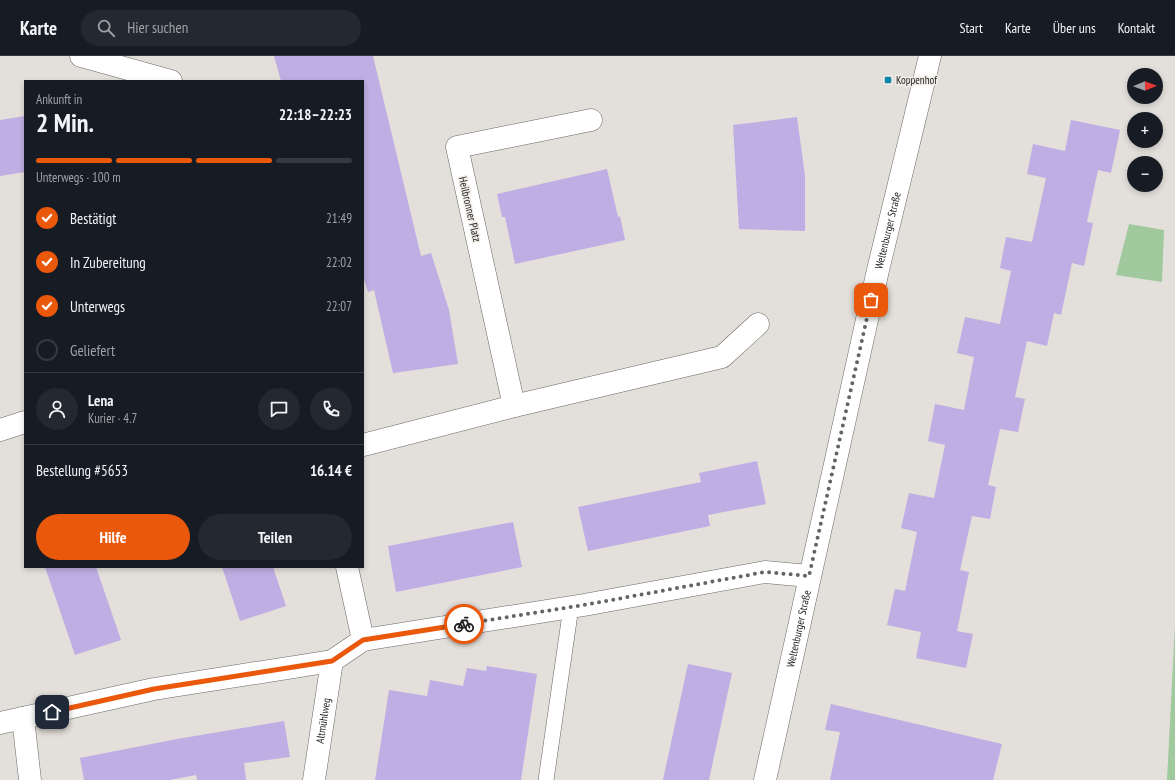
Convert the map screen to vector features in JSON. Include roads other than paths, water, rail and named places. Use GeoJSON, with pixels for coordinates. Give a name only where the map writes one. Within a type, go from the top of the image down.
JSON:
{"type":"FeatureCollection","features":[{"type":"Feature","properties":{"kind":"street"},"geometry":{"type":"LineString","coordinates":[[81,56],[167,80]]}},
{"type":"Feature","properties":{"kind":"street","name":"Weltenburger Straße"},"geometry":{"type":"LineString","coordinates":[[765,780],[878,270],[930,56]]}},
{"type":"Feature","properties":{"kind":"street","name":"Heilbronner Platz"},"geometry":{"type":"LineString","coordinates":[[514,406],[456,147],[591,120]]}},
{"type":"Feature","properties":{"kind":"street"},"geometry":{"type":"LineString","coordinates":[[364,446],[514,406],[722,357],[758,324]]}},
{"type":"Feature","properties":{"kind":"street"},"geometry":{"type":"LineString","coordinates":[[0,430],[24,422]]}},
{"type":"Feature","properties":{"kind":"street"},"geometry":{"type":"LineString","coordinates":[[347,568],[363,640]]}},
{"type":"Feature","properties":{"kind":"street"},"geometry":{"type":"LineString","coordinates":[[0,723],[154,689],[332,661],[363,640],[572,607],[765,572],[809,576]]}},
{"type":"Feature","properties":{"kind":"street","name":"Altmühlweg"},"geometry":{"type":"LineString","coordinates":[[314,780],[332,661]]}},
{"type":"Feature","properties":{"kind":"street"},"geometry":{"type":"LineString","coordinates":[[23,718],[30,780]]}},
{"type":"Feature","properties":{"kind":"lane"},"geometry":{"type":"LineString","coordinates":[[546,780],[572,607]]}},
{"type":"Feature","properties":{"kind":"place","name":"Koppenhof"},"geometry":{"type":"Point","coordinates":[888,80]}}]}
